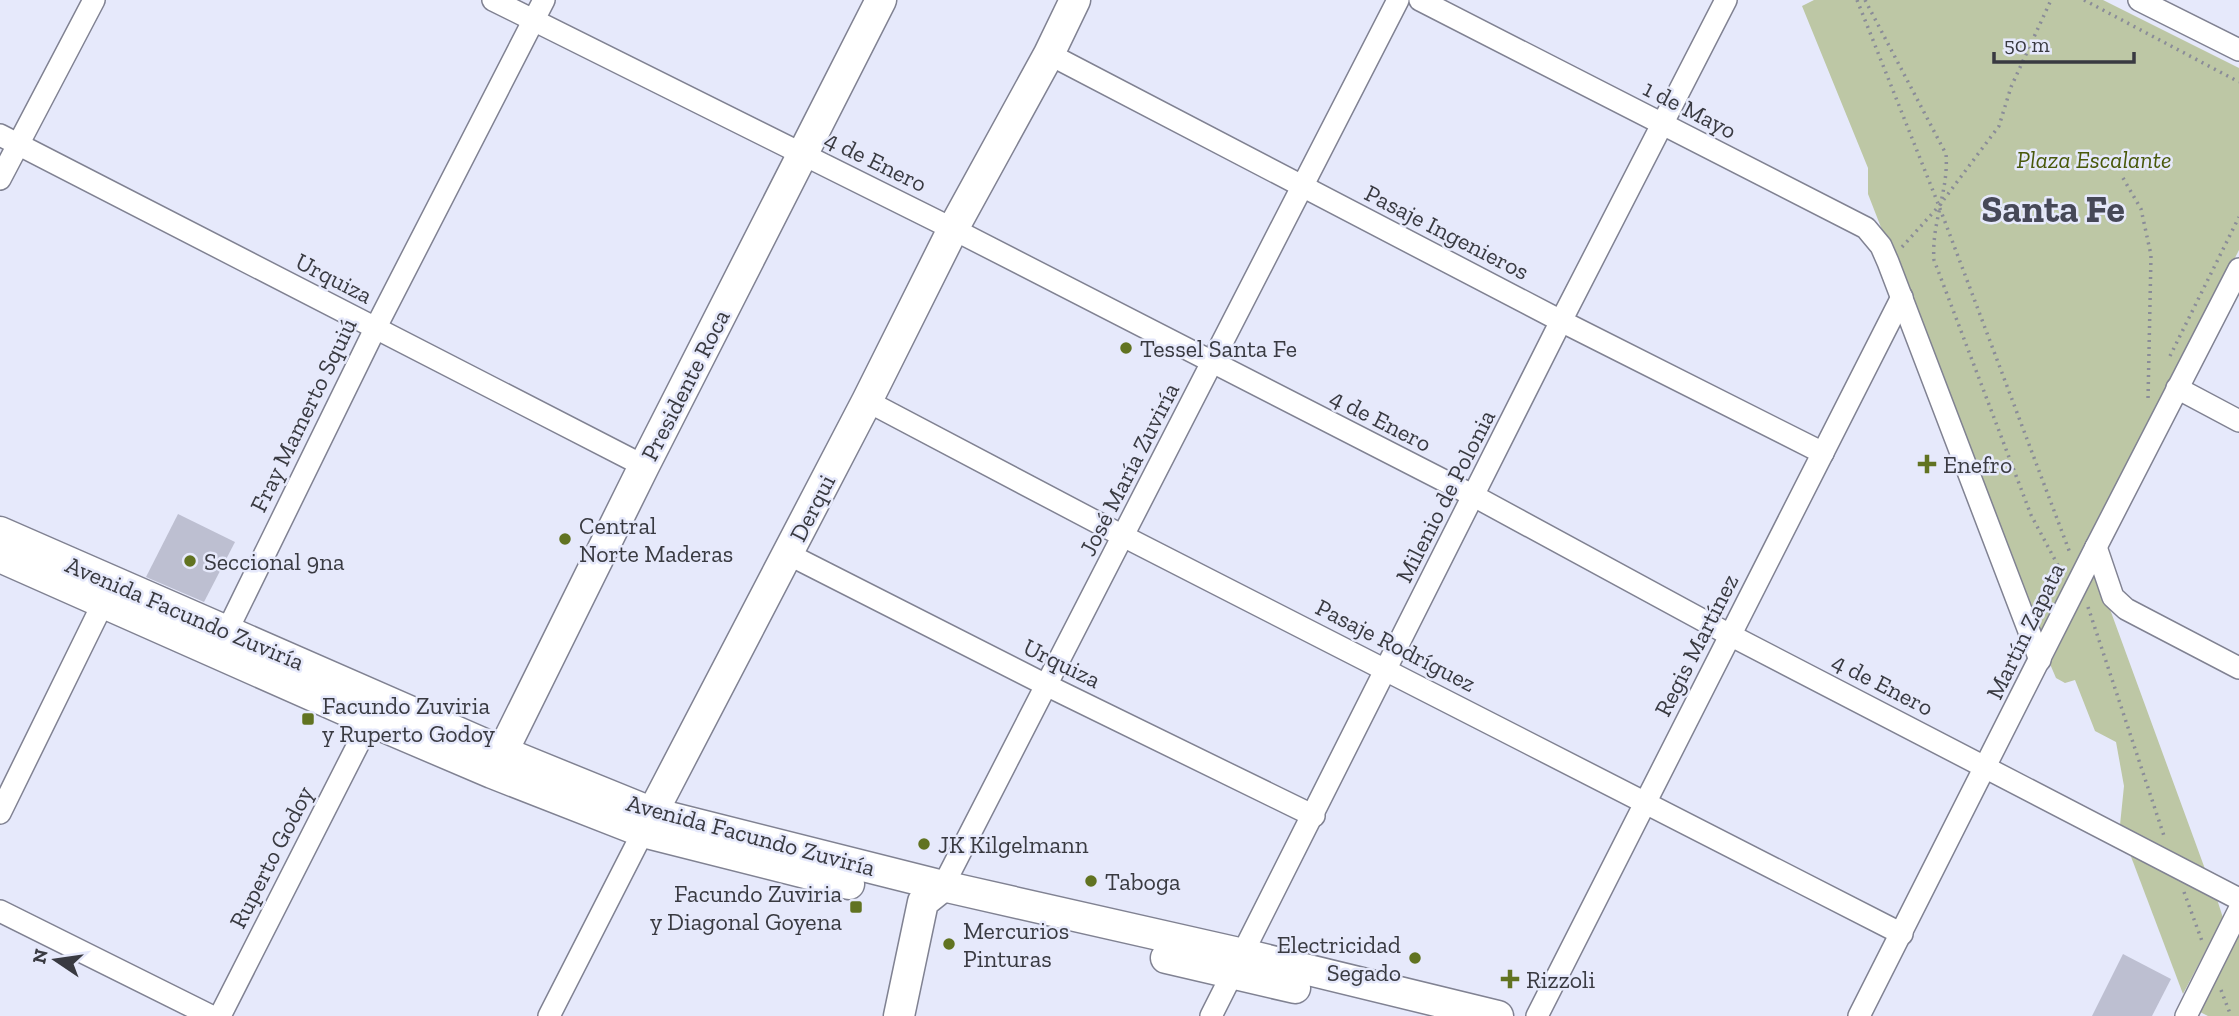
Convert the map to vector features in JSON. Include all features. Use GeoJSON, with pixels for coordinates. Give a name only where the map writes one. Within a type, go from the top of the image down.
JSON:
{"type":"FeatureCollection","features":[{"type":"Feature","properties":{"kind":"main road","name":"Presidente Roca"},"geometry":{"type":"LineString","coordinates":[[497,762],[881,0]]}},
{"type":"Feature","properties":{"kind":"main road","name":"Derqui"},"geometry":{"type":"LineString","coordinates":[[648,822],[867,401],[953,229],[1076,0]]}},
{"type":"Feature","properties":{"kind":"main road","name":"Avenida Facundo Zuviría"},"geometry":{"type":"LineString","coordinates":[[0,532],[108,593],[370,721],[497,762],[648,822],[933,894],[1238,964],[1498,1016]]}},
{"type":"Feature","properties":{"kind":"main road","name":"Avenida Facundo Zuviría"},"geometry":{"type":"LineString","coordinates":[[0,557],[227,631],[497,762]]}},
{"type":"Feature","properties":{"kind":"main road"},"geometry":{"type":"LineString","coordinates":[[899,1016],[933,894]]}},
{"type":"Feature","properties":{"kind":"main road","name":"Avenida Facundo Zuviría"},"geometry":{"type":"LineString","coordinates":[[1238,964],[1415,1016]]}},
{"type":"Feature","properties":{"kind":"street"},"geometry":{"type":"LineString","coordinates":[[0,179],[9,140],[94,0]]}},
{"type":"Feature","properties":{"kind":"street","name":"4 de Enero"},"geometry":{"type":"LineString","coordinates":[[493,0],[953,229],[1474,496],[1730,635],[2239,899]]}},
{"type":"Feature","properties":{"kind":"street","name":"Fray Mamerto Squiú"},"geometry":{"type":"LineString","coordinates":[[227,631],[375,329],[544,0]]}},
{"type":"Feature","properties":{"kind":"street","name":"José María Zuviría"},"geometry":{"type":"LineString","coordinates":[[933,894],[1046,685],[1398,0]]}},
{"type":"Feature","properties":{"kind":"street","name":"1 de Mayo"},"geometry":{"type":"LineString","coordinates":[[1420,0],[1860,224],[1881,246],[2040,660]]}},
{"type":"Feature","properties":{"kind":"street","name":"Milenio de Polonia"},"geometry":{"type":"LineString","coordinates":[[1211,1016],[1726,0]]}},
{"type":"Feature","properties":{"kind":"street"},"geometry":{"type":"LineString","coordinates":[[2139,0],[2239,50]]}},
{"type":"Feature","properties":{"kind":"street","name":"Pasaje Ingenieros"},"geometry":{"type":"LineString","coordinates":[[1049,54],[1302,187],[1823,453]]}},
{"type":"Feature","properties":{"kind":"street","name":"Urquiza"},"geometry":{"type":"LineString","coordinates":[[9,140],[644,467]]}},
{"type":"Feature","properties":{"kind":"street","name":"Martín Zapata"},"geometry":{"type":"LineString","coordinates":[[1859,1016],[2079,580],[2087,546],[2239,269]]}},
{"type":"Feature","properties":{"kind":"street","name":"Regis Martínez"},"geometry":{"type":"LineString","coordinates":[[1537,1016],[1902,297]]}},
{"type":"Feature","properties":{"kind":"street"},"geometry":{"type":"LineString","coordinates":[[2176,388],[2239,421]]}},
{"type":"Feature","properties":{"kind":"street","name":"Pasaje Rodríguez"},"geometry":{"type":"LineString","coordinates":[[867,401],[1123,536],[1902,934]]}},
{"type":"Feature","properties":{"kind":"street"},"geometry":{"type":"LineString","coordinates":[[2087,546],[2113,597],[2126,609],[2239,668]]}},
{"type":"Feature","properties":{"kind":"street","name":"Urquiza"},"geometry":{"type":"LineString","coordinates":[[788,554],[1046,685],[1314,816]]}},
{"type":"Feature","properties":{"kind":"street"},"geometry":{"type":"LineString","coordinates":[[0,813],[108,593]]}},
{"type":"Feature","properties":{"kind":"street","name":"Ruperto Godoy"},"geometry":{"type":"LineString","coordinates":[[220,1016],[370,721]]}},
{"type":"Feature","properties":{"kind":"street","name":"Derqui"},"geometry":{"type":"LineString","coordinates":[[549,1016],[648,822]]}},
{"type":"Feature","properties":{"kind":"street"},"geometry":{"type":"LineString","coordinates":[[2186,1016],[2239,910]]}},
{"type":"Feature","properties":{"kind":"street"},"geometry":{"type":"LineString","coordinates":[[0,911],[211,1016]]}},
{"type":"Feature","properties":{"kind":"path"},"geometry":{"type":"LineString","coordinates":[[1857,0],[1939,206],[2072,557],[2174,866],[2231,1016]]}},
{"type":"Feature","properties":{"kind":"path"},"geometry":{"type":"LineString","coordinates":[[1865,0],[1946,154],[1947,170],[1933,241],[1934,260],[2026,503],[2064,576],[2072,557],[2087,546]]}},
{"type":"Feature","properties":{"kind":"path"},"geometry":{"type":"LineString","coordinates":[[1888,262],[1939,206],[1999,126],[2011,87],[2052,0]]}},
{"type":"Feature","properties":{"kind":"path"},"geometry":{"type":"LineString","coordinates":[[2084,0],[2239,82]]}},
{"type":"Feature","properties":{"kind":"path"},"geometry":{"type":"LineString","coordinates":[[2123,178],[2141,209],[2151,255],[2148,400],[2154,388]]}},
{"type":"Feature","properties":{"kind":"path"},"geometry":{"type":"LineString","coordinates":[[2166,363],[2239,217]]}},
{"type":"Feature","properties":{"kind":"green space","name":"Plaza Escalante"},"geometry":{"type":"Polygon","coordinates":[[[1814,0],[2103,0],[2239,68],[2239,250],[2041,639],[1868,194],[1868,168],[1802,6],[1814,0]]]}},
{"type":"Feature","properties":{"kind":"green space"},"geometry":{"type":"Polygon","coordinates":[[[2096,571],[2205,869],[2120,825],[2124,786],[2116,742],[2095,731],[2075,680],[2065,683],[2056,678],[2050,664],[2096,571]]]}},
{"type":"Feature","properties":{"kind":"green space"},"geometry":{"type":"Polygon","coordinates":[[[2130,854],[2217,899],[2223,918],[2183,994],[2130,854]]]}},
{"type":"Feature","properties":{"kind":"green space"},"geometry":{"type":"Polygon","coordinates":[[[2239,928],[2239,1016],[2208,1016],[2196,1010],[2239,928]]]}},
{"type":"Feature","properties":{"kind":"building","name":"Seccional 9na"},"geometry":{"type":"Polygon","coordinates":[[[178,514],[235,542],[204,602],[146,577],[178,514]]]}},
{"type":"Feature","properties":{"kind":"building"},"geometry":{"type":"Polygon","coordinates":[[[2123,954],[2171,979],[2152,1016],[2092,1016],[2123,954]]]}},
{"type":"Feature","properties":{"kind":"place","name":"Tessel Santa Fe"},"geometry":{"type":"Point","coordinates":[1126,348]}},
{"type":"Feature","properties":{"kind":"place","name":"Enefro"},"geometry":{"type":"Point","coordinates":[1927,464]}},
{"type":"Feature","properties":{"kind":"place","name":"Central Norte Maderas"},"geometry":{"type":"Point","coordinates":[565,539]}},
{"type":"Feature","properties":{"kind":"place","name":"Seccional 9na"},"geometry":{"type":"Point","coordinates":[190,561]}},
{"type":"Feature","properties":{"kind":"place","name":"Facundo Zuviria y Ruperto Godoy"},"geometry":{"type":"Point","coordinates":[308,719]}},
{"type":"Feature","properties":{"kind":"place","name":"JK Kilgelmann"},"geometry":{"type":"Point","coordinates":[924,844]}},
{"type":"Feature","properties":{"kind":"place","name":"Taboga"},"geometry":{"type":"Point","coordinates":[1091,881]}},
{"type":"Feature","properties":{"kind":"place","name":"Facundo Zuviria y Diagonal Goyena"},"geometry":{"type":"Point","coordinates":[856,907]}},
{"type":"Feature","properties":{"kind":"place","name":"Mercurios Pinturas"},"geometry":{"type":"Point","coordinates":[949,944]}},
{"type":"Feature","properties":{"kind":"place","name":"Electricidad Segado"},"geometry":{"type":"Point","coordinates":[1415,958]}},
{"type":"Feature","properties":{"kind":"place","name":"Rizzoli"},"geometry":{"type":"Point","coordinates":[1510,979]}},
{"type":"Feature","properties":{"kind":"district","name":"Santa Fe"},"geometry":{"type":"Point","coordinates":[2053,209]}}]}
